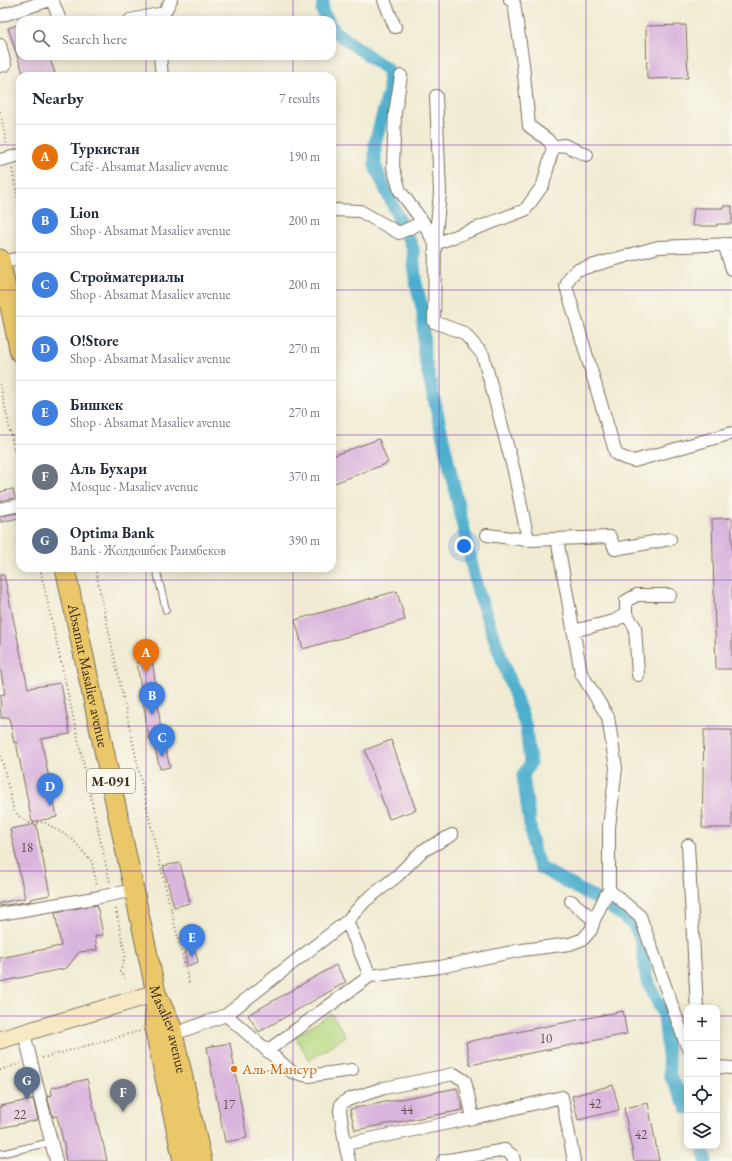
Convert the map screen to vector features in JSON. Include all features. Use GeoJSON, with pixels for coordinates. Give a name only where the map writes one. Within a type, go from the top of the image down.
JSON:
{"type":"FeatureCollection","features":[{"type":"Feature","properties":{"kind":"main road"},"geometry":{"type":"LineString","coordinates":[[0,261],[4,294],[16,338]]}},
{"type":"Feature","properties":{"kind":"main road","name":"Absamat Masaliev avenue"},"geometry":{"type":"LineString","coordinates":[[66,572],[156,994]]}},
{"type":"Feature","properties":{"kind":"main road"},"geometry":{"type":"LineString","coordinates":[[0,1040],[156,994]]}},
{"type":"Feature","properties":{"kind":"main road","name":"Masaliev avenue"},"geometry":{"type":"LineString","coordinates":[[156,994],[174,1034],[202,1161]]}},
{"type":"Feature","properties":{"kind":"main road","name":"Masaliev avenue"},"geometry":{"type":"LineString","coordinates":[[156,994],[154,1027],[183,1161]]}},
{"type":"Feature","properties":{"kind":"street"},"geometry":{"type":"LineString","coordinates":[[0,16],[51,0],[58,16]]}},
{"type":"Feature","properties":{"kind":"street"},"geometry":{"type":"LineString","coordinates":[[158,16],[164,13],[171,0]]}},
{"type":"Feature","properties":{"kind":"street"},"geometry":{"type":"LineString","coordinates":[[384,0],[395,27]]}},
{"type":"Feature","properties":{"kind":"street"},"geometry":{"type":"LineString","coordinates":[[510,0],[514,2],[523,64],[529,126],[548,140],[553,147]]}},
{"type":"Feature","properties":{"kind":"street"},"geometry":{"type":"LineString","coordinates":[[0,45],[5,65],[0,66]]}},
{"type":"Feature","properties":{"kind":"street"},"geometry":{"type":"LineString","coordinates":[[160,60],[162,72]]}},
{"type":"Feature","properties":{"kind":"street"},"geometry":{"type":"LineString","coordinates":[[401,76],[395,113],[393,167],[400,191],[423,222],[435,244]]}},
{"type":"Feature","properties":{"kind":"street"},"geometry":{"type":"LineString","coordinates":[[436,96],[440,193],[435,244],[434,322],[464,333],[483,355],[514,471],[528,540]]}},
{"type":"Feature","properties":{"kind":"street"},"geometry":{"type":"LineString","coordinates":[[553,147],[564,145],[587,155]]}},
{"type":"Feature","properties":{"kind":"street"},"geometry":{"type":"LineString","coordinates":[[435,244],[525,210],[543,185],[553,147]]}},
{"type":"Feature","properties":{"kind":"street"},"geometry":{"type":"LineString","coordinates":[[336,210],[360,212],[398,234],[423,222]]}},
{"type":"Feature","properties":{"kind":"street"},"geometry":{"type":"LineString","coordinates":[[732,269],[728,244],[658,247],[577,270],[570,277],[566,286],[616,454],[634,461],[732,433]]}},
{"type":"Feature","properties":{"kind":"street"},"geometry":{"type":"LineString","coordinates":[[0,261],[16,259]]}},
{"type":"Feature","properties":{"kind":"street"},"geometry":{"type":"LineString","coordinates":[[0,509],[16,506]]}},
{"type":"Feature","properties":{"kind":"street"},"geometry":{"type":"LineString","coordinates":[[487,535],[528,540],[610,537],[615,549],[670,539]]}},
{"type":"Feature","properties":{"kind":"street"},"geometry":{"type":"LineString","coordinates":[[267,1051],[370,976],[440,967],[522,950],[570,944],[583,939],[591,930],[596,915],[607,894],[610,827],[616,768],[608,716],[581,673],[557,539]]}},
{"type":"Feature","properties":{"kind":"street"},"geometry":{"type":"LineString","coordinates":[[638,675],[635,627],[626,614],[626,601],[637,595],[670,595]]}},
{"type":"Feature","properties":{"kind":"street"},"geometry":{"type":"LineString","coordinates":[[573,631],[614,622],[626,614]]}},
{"type":"Feature","properties":{"kind":"street"},"geometry":{"type":"LineString","coordinates":[[174,1034],[226,1015],[347,921],[365,901],[398,876],[422,851],[452,835]]}},
{"type":"Feature","properties":{"kind":"street"},"geometry":{"type":"LineString","coordinates":[[688,845],[697,1005]]}},
{"type":"Feature","properties":{"kind":"street"},"geometry":{"type":"LineString","coordinates":[[0,914],[113,895],[134,890]]}},
{"type":"Feature","properties":{"kind":"street"},"geometry":{"type":"LineString","coordinates":[[607,894],[640,916],[685,1041]]}},
{"type":"Feature","properties":{"kind":"street"},"geometry":{"type":"LineString","coordinates":[[571,901],[596,915]]}},
{"type":"Feature","properties":{"kind":"street"},"geometry":{"type":"LineString","coordinates":[[347,921],[370,976]]}},
{"type":"Feature","properties":{"kind":"street"},"geometry":{"type":"LineString","coordinates":[[226,1015],[292,1072],[308,1076],[352,1070]]}},
{"type":"Feature","properties":{"kind":"street"},"geometry":{"type":"LineString","coordinates":[[24,1033],[56,1161]]}},
{"type":"Feature","properties":{"kind":"street"},"geometry":{"type":"LineString","coordinates":[[720,1067],[732,1068]]}},
{"type":"Feature","properties":{"kind":"street"},"geometry":{"type":"LineString","coordinates":[[348,1161],[340,1111],[341,1104],[347,1100],[384,1088],[454,1074],[465,1081],[473,1118]]}},
{"type":"Feature","properties":{"kind":"street"},"geometry":{"type":"LineString","coordinates":[[345,1144],[473,1118],[562,1096],[574,1161]]}},
{"type":"Feature","properties":{"kind":"street"},"geometry":{"type":"LineString","coordinates":[[443,1161],[505,1150],[513,1156],[514,1161]]}},
{"type":"Feature","properties":{"kind":"lane"},"geometry":{"type":"LineString","coordinates":[[157,572],[166,610]]}},
{"type":"Feature","properties":{"kind":"lane"},"geometry":{"type":"LineString","coordinates":[[0,1154],[51,1142]]}},
{"type":"Feature","properties":{"kind":"path"},"geometry":{"type":"LineString","coordinates":[[0,112],[16,189]]}},
{"type":"Feature","properties":{"kind":"path"},"geometry":{"type":"LineString","coordinates":[[0,384],[16,458]]}},
{"type":"Feature","properties":{"kind":"path"},"geometry":{"type":"LineString","coordinates":[[41,572],[113,895],[125,955],[120,972],[125,978]]}},
{"type":"Feature","properties":{"kind":"path"},"geometry":{"type":"LineString","coordinates":[[96,572],[154,840],[189,983]]}},
{"type":"Feature","properties":{"kind":"path"},"geometry":{"type":"LineString","coordinates":[[0,752],[14,811],[28,823],[44,822],[72,839],[92,862],[100,897]]}},
{"type":"Feature","properties":{"kind":"path"},"geometry":{"type":"LineString","coordinates":[[0,1070],[140,1031]]}},
{"type":"Feature","properties":{"kind":"green space"},"geometry":{"type":"Polygon","coordinates":[[[331,1013],[346,1036],[310,1060],[295,1037],[331,1013]]]}},
{"type":"Feature","properties":{"kind":"building"},"geometry":{"type":"Polygon","coordinates":[[[16,25],[16,52],[8,28],[16,25]]]}},
{"type":"Feature","properties":{"kind":"building"},"geometry":{"type":"Polygon","coordinates":[[[686,25],[688,78],[647,79],[646,26],[686,25]]]}},
{"type":"Feature","properties":{"kind":"building"},"geometry":{"type":"Polygon","coordinates":[[[19,60],[50,60],[55,72],[23,72],[19,60]]]}},
{"type":"Feature","properties":{"kind":"building"},"geometry":{"type":"Polygon","coordinates":[[[723,206],[732,206],[732,224],[717,224],[717,226],[692,226],[694,208],[723,208],[723,206]]]}},
{"type":"Feature","properties":{"kind":"building"},"geometry":{"type":"Polygon","coordinates":[[[379,439],[388,463],[336,482],[336,455],[379,439]]]}},
{"type":"Feature","properties":{"kind":"building"},"geometry":{"type":"Polygon","coordinates":[[[13,489],[15,498],[0,501],[0,492],[13,489]]]}},
{"type":"Feature","properties":{"kind":"building"},"geometry":{"type":"Polygon","coordinates":[[[16,513],[16,519],[0,522],[0,516],[16,513]]]}},
{"type":"Feature","properties":{"kind":"building"},"geometry":{"type":"Polygon","coordinates":[[[732,518],[732,669],[716,669],[712,519],[732,518]]]}},
{"type":"Feature","properties":{"kind":"building"},"geometry":{"type":"Polygon","coordinates":[[[0,575],[4,575],[28,688],[61,683],[70,734],[41,739],[57,817],[32,822],[16,742],[14,743],[9,717],[1,718],[0,695],[5,694],[0,667],[0,575]]]}},
{"type":"Feature","properties":{"kind":"building"},"geometry":{"type":"Polygon","coordinates":[[[397,591],[405,620],[303,649],[295,620],[397,591]]]}},
{"type":"Feature","properties":{"kind":"building"},"geometry":{"type":"Polygon","coordinates":[[[150,645],[161,732],[170,767],[160,769],[152,737],[149,739],[135,650],[150,645]]]}},
{"type":"Feature","properties":{"kind":"building"},"geometry":{"type":"Polygon","coordinates":[[[704,730],[732,730],[732,828],[702,828],[704,730]]]}},
{"type":"Feature","properties":{"kind":"building"},"geometry":{"type":"Polygon","coordinates":[[[391,740],[416,810],[389,819],[365,750],[391,740]]]}},
{"type":"Feature","properties":{"kind":"building"},"geometry":{"type":"Polygon","coordinates":[[[36,824],[50,895],[30,899],[31,901],[0,906],[0,903],[25,898],[10,829],[36,824]]]}},
{"type":"Feature","properties":{"kind":"building"},"geometry":{"type":"Polygon","coordinates":[[[180,863],[190,903],[174,907],[163,866],[180,863]]]}},
{"type":"Feature","properties":{"kind":"building"},"geometry":{"type":"Polygon","coordinates":[[[97,905],[103,935],[95,936],[97,950],[79,952],[67,968],[0,982],[0,958],[61,946],[55,912],[97,905]]]}},
{"type":"Feature","properties":{"kind":"building"},"geometry":{"type":"Polygon","coordinates":[[[195,949],[198,962],[187,966],[185,951],[195,949]]]}},
{"type":"Feature","properties":{"kind":"building"},"geometry":{"type":"Polygon","coordinates":[[[336,965],[346,982],[259,1032],[248,1015],[336,965]]]}},
{"type":"Feature","properties":{"kind":"building"},"geometry":{"type":"Polygon","coordinates":[[[623,1011],[627,1034],[470,1065],[466,1042],[623,1011]]]}},
{"type":"Feature","properties":{"kind":"building"},"geometry":{"type":"Polygon","coordinates":[[[230,1043],[247,1138],[225,1142],[207,1047],[230,1043]]]}},
{"type":"Feature","properties":{"kind":"building"},"geometry":{"type":"Polygon","coordinates":[[[87,1079],[107,1161],[66,1161],[65,1149],[57,1116],[53,1117],[47,1096],[52,1095],[51,1088],[87,1079]]]}},
{"type":"Feature","properties":{"kind":"building"},"geometry":{"type":"Polygon","coordinates":[[[613,1085],[619,1110],[578,1120],[572,1096],[613,1085]]]}},
{"type":"Feature","properties":{"kind":"building"},"geometry":{"type":"Polygon","coordinates":[[[457,1088],[463,1110],[355,1130],[350,1109],[457,1088]]]}},
{"type":"Feature","properties":{"kind":"building"},"geometry":{"type":"Polygon","coordinates":[[[33,1099],[38,1120],[0,1128],[0,1106],[33,1099]]]}},
{"type":"Feature","properties":{"kind":"building"},"geometry":{"type":"Polygon","coordinates":[[[648,1103],[659,1161],[634,1161],[624,1108],[648,1103]]]}},
{"type":"Feature","properties":{"kind":"waterway"},"geometry":{"type":"LineString","coordinates":[[323,0],[322,11],[325,16]]}},
{"type":"Feature","properties":{"kind":"waterway"},"geometry":{"type":"LineString","coordinates":[[336,32],[388,70],[389,91],[375,143],[375,166],[413,249],[415,279],[423,312],[424,355],[478,592],[526,727],[530,763],[523,776],[534,853],[541,868],[600,901],[622,915],[635,927],[642,942],[646,977],[664,1016],[670,1075],[684,1102]]}},
{"type":"Feature","properties":{"kind":"waterway"},"geometry":{"type":"LineString","coordinates":[[704,1149],[706,1161]]}},
{"type":"Feature","properties":{"kind":"place","name":"Туркистан"},"geometry":{"type":"Point","coordinates":[146,672]}},
{"type":"Feature","properties":{"kind":"place","name":"Lion"},"geometry":{"type":"Point","coordinates":[152,715]}},
{"type":"Feature","properties":{"kind":"place","name":"Стройматериалы"},"geometry":{"type":"Point","coordinates":[162,757]}},
{"type":"Feature","properties":{"kind":"place","name":"O!Store"},"geometry":{"type":"Point","coordinates":[50,806]}},
{"type":"Feature","properties":{"kind":"place","name":"Бишкек"},"geometry":{"type":"Point","coordinates":[192,957]}},
{"type":"Feature","properties":{"kind":"place","name":"Аль-Мансур"},"geometry":{"type":"Point","coordinates":[234,1069]}},
{"type":"Feature","properties":{"kind":"place","name":"Optima Bank"},"geometry":{"type":"Point","coordinates":[27,1100]}},
{"type":"Feature","properties":{"kind":"place","name":"Аль Бухари"},"geometry":{"type":"Point","coordinates":[123,1112]}}]}
